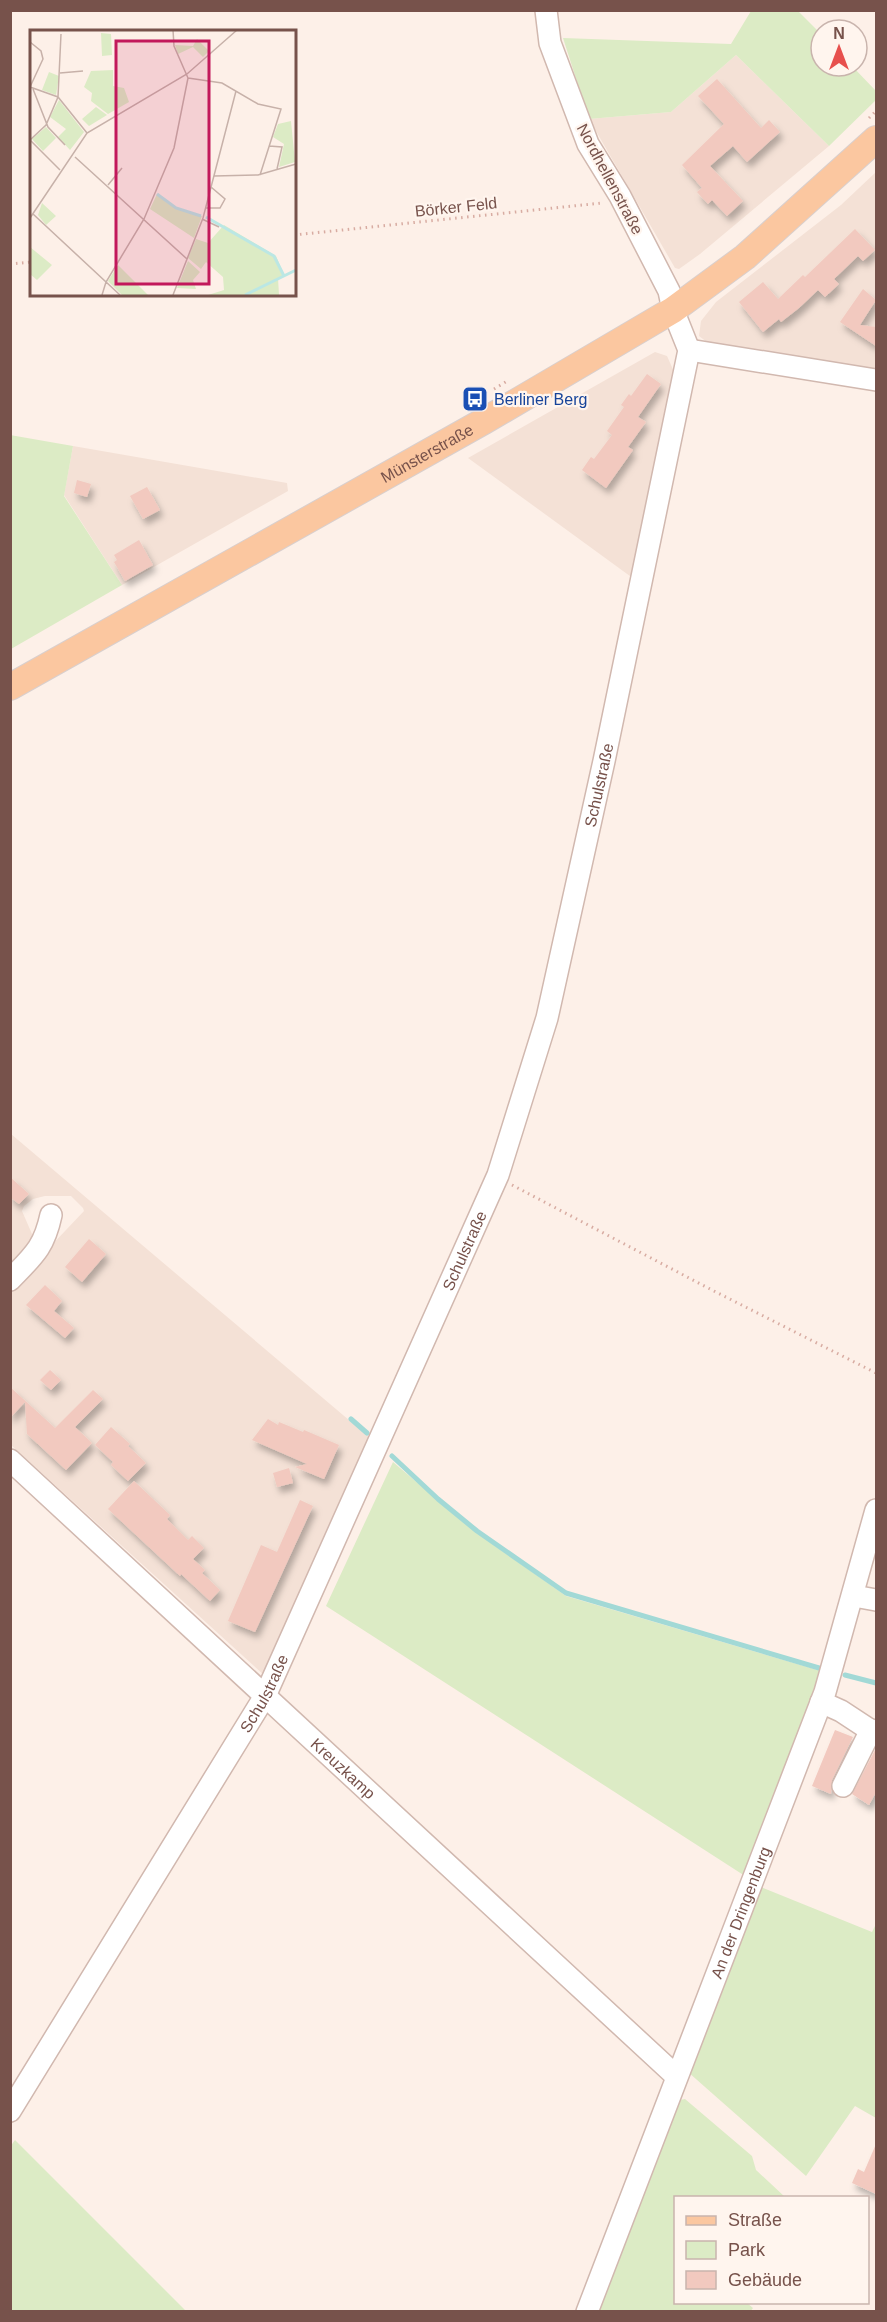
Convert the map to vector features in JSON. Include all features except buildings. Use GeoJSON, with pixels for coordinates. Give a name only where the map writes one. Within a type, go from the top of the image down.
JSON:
{"type":"FeatureCollection","features":[{"type":"Feature","properties":{"kind":"main road","name":"Münsterstraße"},"geometry":{"type":"LineString","coordinates":[[10,687],[484,421],[673,310],[745,257],[872,129]]}},
{"type":"Feature","properties":{"kind":"street","name":"Nordhellenstraße"},"geometry":{"type":"LineString","coordinates":[[546,10],[550,43],[588,144],[620,196],[669,291],[673,310]]}},
{"type":"Feature","properties":{"kind":"street"},"geometry":{"type":"LineString","coordinates":[[673,310],[689,350],[876,380]]}},
{"type":"Feature","properties":{"kind":"street","name":"Schulstraße"},"geometry":{"type":"LineString","coordinates":[[10,2111],[265,1696],[498,1175],[547,1018],[689,350]]}},
{"type":"Feature","properties":{"kind":"street"},"geometry":{"type":"LineString","coordinates":[[10,1280],[38,1251],[47,1236],[51,1215]]}},
{"type":"Feature","properties":{"kind":"street","name":"Kreuzkamp"},"geometry":{"type":"LineString","coordinates":[[10,1460],[676,2076]]}},
{"type":"Feature","properties":{"kind":"street","name":"An der Dringenburg"},"geometry":{"type":"LineString","coordinates":[[587,2312],[821,1702],[854,1596],[876,1510]]}},
{"type":"Feature","properties":{"kind":"street"},"geometry":{"type":"LineString","coordinates":[[854,1596],[876,1600]]}},
{"type":"Feature","properties":{"kind":"street"},"geometry":{"type":"LineString","coordinates":[[821,1702],[841,1711],[874,1732],[843,1786]]}},
{"type":"Feature","properties":{"kind":"path"},"geometry":{"type":"LineString","coordinates":[[872,129],[876,111]]}},
{"type":"Feature","properties":{"kind":"path","name":"Börker Feld"},"geometry":{"type":"LineString","coordinates":[[296,235],[599,204],[620,196]]}},
{"type":"Feature","properties":{"kind":"path"},"geometry":{"type":"LineString","coordinates":[[10,264],[30,262]]}},
{"type":"Feature","properties":{"kind":"path"},"geometry":{"type":"LineString","coordinates":[[484,395],[513,378]]}},
{"type":"Feature","properties":{"kind":"path"},"geometry":{"type":"LineString","coordinates":[[498,1175],[517,1188],[669,1268],[876,1373]]}},
{"type":"Feature","properties":{"kind":"shaded area"},"geometry":{"type":"Polygon","coordinates":[[[736,55],[829,146],[700,254],[679,269],[675,268],[589,119],[671,112],[736,55]]]}},
{"type":"Feature","properties":{"kind":"shaded area"},"geometry":{"type":"Polygon","coordinates":[[[876,172],[876,372],[712,346],[699,336],[701,321],[716,302],[841,205],[876,172]]]}},
{"type":"Feature","properties":{"kind":"shaded area"},"geometry":{"type":"Polygon","coordinates":[[[655,352],[667,356],[675,374],[634,579],[468,458],[655,352]]]}},
{"type":"Feature","properties":{"kind":"shaded area"},"geometry":{"type":"Polygon","coordinates":[[[73,446],[287,483],[288,491],[122,585],[64,495],[73,446]]]}},
{"type":"Feature","properties":{"kind":"shaded area"},"geometry":{"type":"Polygon","coordinates":[[[11,1134],[369,1437],[265,1676],[11,1445],[11,1288],[84,1211],[71,1196],[45,1196],[33,1199],[24,1206],[22,1211],[35,1241],[11,1269],[11,1134]]]}},
{"type":"Feature","properties":{"kind":"green space"},"geometry":{"type":"Polygon","coordinates":[[[751,11],[798,11],[809,22],[809,78],[864,78],[876,91],[876,100],[829,146],[736,55],[671,112],[589,119],[563,38],[731,44],[751,11]]]}},
{"type":"Feature","properties":{"kind":"green space"},"geometry":{"type":"Polygon","coordinates":[[[10,435],[73,446],[64,496],[122,585],[11,649],[10,435]]]}},
{"type":"Feature","properties":{"kind":"green space"},"geometry":{"type":"Polygon","coordinates":[[[393,1462],[474,1531],[566,1596],[821,1671],[745,1876],[326,1606],[393,1462]]]}},
{"type":"Feature","properties":{"kind":"green space"},"geometry":{"type":"Polygon","coordinates":[[[758,1886],[872,1932],[876,1924],[876,2118],[855,2106],[806,2176],[688,2072],[758,1886]]]}},
{"type":"Feature","properties":{"kind":"green space"},"geometry":{"type":"Polygon","coordinates":[[[685,2099],[752,2156],[756,2170],[784,2196],[674,2196],[674,2304],[748,2304],[753,2308],[750,2312],[598,2312],[675,2101],[685,2099]]]}},
{"type":"Feature","properties":{"kind":"green space"},"geometry":{"type":"Polygon","coordinates":[[[15,2140],[186,2311],[11,2311],[10,2147],[15,2140]]]}},
{"type":"Feature","properties":{"kind":"waterway"},"geometry":{"type":"LineString","coordinates":[[351,1419],[367,1433]]}},
{"type":"Feature","properties":{"kind":"waterway"},"geometry":{"type":"LineString","coordinates":[[392,1456],[438,1499],[477,1531],[566,1593],[819,1668]]}},
{"type":"Feature","properties":{"kind":"waterway"},"geometry":{"type":"LineString","coordinates":[[845,1675],[876,1683]]}},
{"type":"Feature","properties":{"kind":"place","name":"Berliner Berg"},"geometry":{"type":"Point","coordinates":[475,399]}}]}
